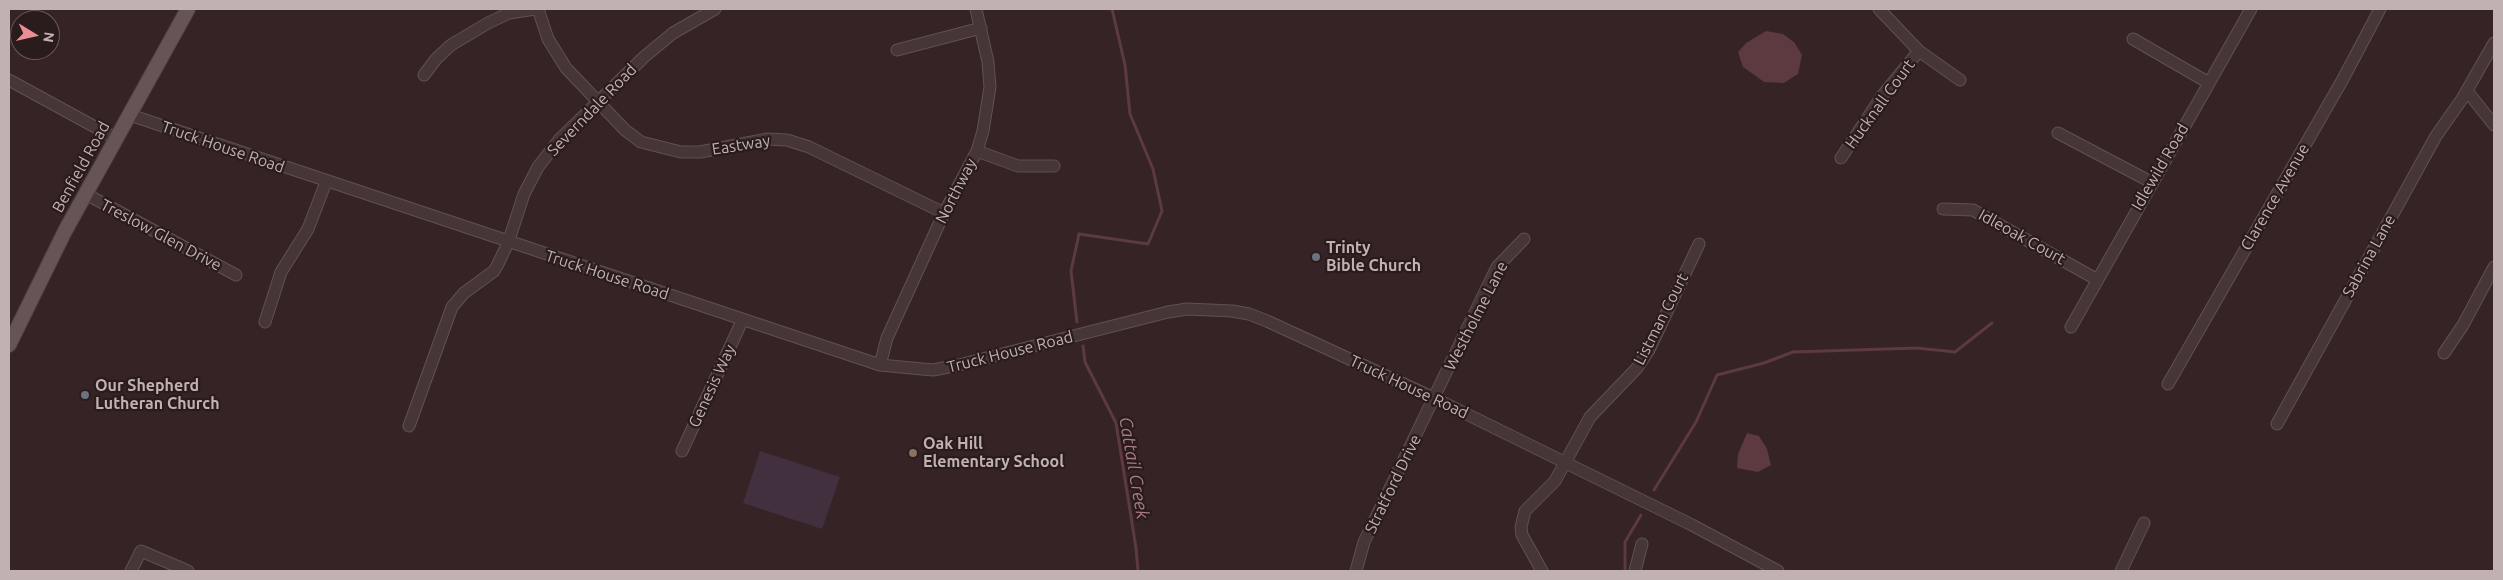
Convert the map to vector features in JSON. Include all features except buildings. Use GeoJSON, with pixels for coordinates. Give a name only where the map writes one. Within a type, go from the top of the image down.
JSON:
{"type":"FeatureCollection","features":[{"type":"Feature","properties":{"kind":"main road","name":"Benfield Road"},"geometry":{"type":"LineString","coordinates":[[10,337],[65,231],[188,9]]}},
{"type":"Feature","properties":{"kind":"street"},"geometry":{"type":"LineString","coordinates":[[424,75],[436,59],[451,45],[488,23],[508,13],[536,9]]}},
{"type":"Feature","properties":{"kind":"street","name":"Eastway"},"geometry":{"type":"LineString","coordinates":[[536,9],[556,55],[580,85],[625,130],[648,144],[681,152],[700,152],[768,139],[787,140],[809,147],[944,213]]}},
{"type":"Feature","properties":{"kind":"street","name":"Severndale Road"},"geometry":{"type":"LineString","coordinates":[[409,426],[452,307],[464,293],[494,271],[508,243],[522,197],[534,174],[559,140],[644,57],[673,33],[715,9]]}},
{"type":"Feature","properties":{"kind":"street","name":"Northway"},"geometry":{"type":"LineString","coordinates":[[880,365],[887,338],[944,213],[977,151],[988,111],[990,87],[982,28],[976,9]]}},
{"type":"Feature","properties":{"kind":"street"},"geometry":{"type":"LineString","coordinates":[[1879,9],[1919,51],[1960,80]]}},
{"type":"Feature","properties":{"kind":"street","name":"Idlewild Road"},"geometry":{"type":"LineString","coordinates":[[2071,327],[2096,279],[2251,9]]}},
{"type":"Feature","properties":{"kind":"street","name":"Clarence Avenue"},"geometry":{"type":"LineString","coordinates":[[2168,384],[2343,79],[2380,9]]}},
{"type":"Feature","properties":{"kind":"street"},"geometry":{"type":"LineString","coordinates":[[897,50],[982,28]]}},
{"type":"Feature","properties":{"kind":"street"},"geometry":{"type":"LineString","coordinates":[[2133,39],[2209,82]]}},
{"type":"Feature","properties":{"kind":"street","name":"Sabrina Lane"},"geometry":{"type":"LineString","coordinates":[[2277,424],[2436,136],[2467,91],[2494,44]]}},
{"type":"Feature","properties":{"kind":"street","name":"Hucknall Court"},"geometry":{"type":"LineString","coordinates":[[1841,158],[1882,96],[1919,51]]}},
{"type":"Feature","properties":{"kind":"street"},"geometry":{"type":"LineString","coordinates":[[9,80],[117,138]]}},
{"type":"Feature","properties":{"kind":"street"},"geometry":{"type":"LineString","coordinates":[[2467,91],[2494,125]]}},
{"type":"Feature","properties":{"kind":"street","name":"Truck House Road"},"geometry":{"type":"LineString","coordinates":[[130,115],[508,243],[880,365],[933,370],[959,366],[1168,312],[1232,311],[1268,321],[1434,398],[1566,462],[1778,571]]}},
{"type":"Feature","properties":{"kind":"street"},"geometry":{"type":"LineString","coordinates":[[2058,133],[2151,182]]}},
{"type":"Feature","properties":{"kind":"street"},"geometry":{"type":"LineString","coordinates":[[977,151],[1004,163],[1018,166],[1054,166]]}},
{"type":"Feature","properties":{"kind":"street"},"geometry":{"type":"LineString","coordinates":[[265,322],[285,263],[308,229],[326,182]]}},
{"type":"Feature","properties":{"kind":"street","name":"Treslow Glen Drive"},"geometry":{"type":"LineString","coordinates":[[86,194],[236,275]]}},
{"type":"Feature","properties":{"kind":"street","name":"Idleoak Court"},"geometry":{"type":"LineString","coordinates":[[1943,209],[1974,210],[2096,279]]}},
{"type":"Feature","properties":{"kind":"street","name":"Westholme Lane"},"geometry":{"type":"LineString","coordinates":[[1434,398],[1497,267],[1524,239]]}},
{"type":"Feature","properties":{"kind":"street","name":"Listman Court"},"geometry":{"type":"LineString","coordinates":[[1542,571],[1522,535],[1522,519],[1529,505],[1555,481],[1590,416],[1632,373],[1649,350],[1699,244]]}},
{"type":"Feature","properties":{"kind":"street"},"geometry":{"type":"LineString","coordinates":[[2444,353],[2464,324],[2494,267]]}},
{"type":"Feature","properties":{"kind":"street","name":"Genesis Way"},"geometry":{"type":"LineString","coordinates":[[682,451],[742,321]]}},
{"type":"Feature","properties":{"kind":"street","name":"Stratford Drive"},"geometry":{"type":"LineString","coordinates":[[1356,571],[1364,542],[1434,398]]}},
{"type":"Feature","properties":{"kind":"street"},"geometry":{"type":"LineString","coordinates":[[2121,571],[2144,523]]}},
{"type":"Feature","properties":{"kind":"street"},"geometry":{"type":"LineString","coordinates":[[1635,571],[1642,544]]}},
{"type":"Feature","properties":{"kind":"street"},"geometry":{"type":"LineString","coordinates":[[132,571],[141,551],[188,571]]}},
{"type":"Feature","properties":{"kind":"shaded area"},"geometry":{"type":"Polygon","coordinates":[[[1766,31],[1783,34],[1794,42],[1802,55],[1798,74],[1784,83],[1764,82],[1743,67],[1738,52],[1746,43],[1766,31]]]}},
{"type":"Feature","properties":{"kind":"shaded area"},"geometry":{"type":"Polygon","coordinates":[[[1747,433],[1759,436],[1767,449],[1771,465],[1758,472],[1737,468],[1738,454],[1747,433]]]}},
{"type":"Feature","properties":{"kind":"shaded area"},"geometry":{"type":"Polygon","coordinates":[[[760,451],[840,477],[822,529],[743,503],[760,451]]]}},
{"type":"Feature","properties":{"kind":"waterway","name":"Cattail Creek"},"geometry":{"type":"LineString","coordinates":[[1077,322],[1071,271],[1079,234],[1148,244],[1162,211],[1153,169],[1130,114],[1125,65],[1112,9]]}},
{"type":"Feature","properties":{"kind":"waterway"},"geometry":{"type":"LineString","coordinates":[[1654,490],[1696,422],[1717,375],[1764,363],[1793,352],[1917,348],[1955,352],[1992,323]]}},
{"type":"Feature","properties":{"kind":"waterway","name":"Cattail Creek"},"geometry":{"type":"LineString","coordinates":[[1083,346],[1085,362],[1116,423],[1138,571]]}},
{"type":"Feature","properties":{"kind":"waterway"},"geometry":{"type":"LineString","coordinates":[[1625,571],[1625,542],[1641,515]]}},
{"type":"Feature","properties":{"kind":"place","name":"Trinty Bible Church"},"geometry":{"type":"Point","coordinates":[1316,257]}},
{"type":"Feature","properties":{"kind":"place","name":"Our Shepherd Lutheran Church"},"geometry":{"type":"Point","coordinates":[85,395]}},
{"type":"Feature","properties":{"kind":"place","name":"Oak Hill Elementary School"},"geometry":{"type":"Point","coordinates":[913,453]}}]}
